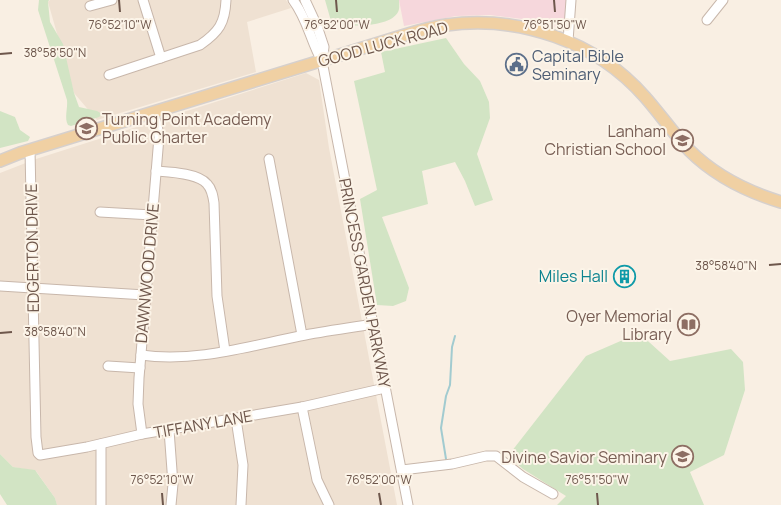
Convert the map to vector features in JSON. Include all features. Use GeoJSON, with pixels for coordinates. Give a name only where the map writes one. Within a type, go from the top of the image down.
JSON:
{"type":"FeatureCollection","features":[{"type":"Feature","properties":{"kind":"main road","name":"GOOD LUCK ROAD"},"geometry":{"type":"LineString","coordinates":[[0,161],[30,150],[405,35],[456,24],[513,26],[536,30],[568,40],[602,59],[621,73],[645,97],[689,149],[713,170],[741,186],[781,202]]}},
{"type":"Feature","properties":{"kind":"street"},"geometry":{"type":"LineString","coordinates":[[90,6],[112,0]]}},
{"type":"Feature","properties":{"kind":"street"},"geometry":{"type":"LineString","coordinates":[[144,0],[161,58]]}},
{"type":"Feature","properties":{"kind":"street"},"geometry":{"type":"LineString","coordinates":[[109,75],[200,45],[212,36],[224,20],[226,0]]}},
{"type":"Feature","properties":{"kind":"street"},"geometry":{"type":"LineString","coordinates":[[293,0],[306,21],[322,61]]}},
{"type":"Feature","properties":{"kind":"street"},"geometry":{"type":"LineString","coordinates":[[305,0],[324,47],[322,61]]}},
{"type":"Feature","properties":{"kind":"street"},"geometry":{"type":"LineString","coordinates":[[568,40],[571,0]]}},
{"type":"Feature","properties":{"kind":"street"},"geometry":{"type":"LineString","coordinates":[[707,20],[723,0]]}},
{"type":"Feature","properties":{"kind":"street","name":"PRINCESS GARDEN PARKWAY"},"geometry":{"type":"LineString","coordinates":[[322,61],[408,505]]}},
{"type":"Feature","properties":{"kind":"street","name":"DAWNWOOD DRIVE"},"geometry":{"type":"LineString","coordinates":[[142,434],[138,404],[140,368],[159,132],[153,113]]}},
{"type":"Feature","properties":{"kind":"street","name":"EDGERTON DRIVE"},"geometry":{"type":"LineString","coordinates":[[30,150],[36,437]]}},
{"type":"Feature","properties":{"kind":"street"},"geometry":{"type":"LineString","coordinates":[[269,158],[302,335]]}},
{"type":"Feature","properties":{"kind":"street"},"geometry":{"type":"LineString","coordinates":[[156,171],[174,172],[201,179],[212,191],[217,296],[225,351]]}},
{"type":"Feature","properties":{"kind":"street"},"geometry":{"type":"LineString","coordinates":[[100,212],[152,214]]}},
{"type":"Feature","properties":{"kind":"street"},"geometry":{"type":"LineString","coordinates":[[0,286],[146,295]]}},
{"type":"Feature","properties":{"kind":"street"},"geometry":{"type":"LineString","coordinates":[[141,356],[175,357],[225,351],[302,335],[373,324]]}},
{"type":"Feature","properties":{"kind":"street"},"geometry":{"type":"LineString","coordinates":[[108,366],[140,368]]}},
{"type":"Feature","properties":{"kind":"street","name":"TIFFANY LANE"},"geometry":{"type":"LineString","coordinates":[[36,437],[37,451],[40,454],[101,444],[142,434],[302,407],[385,388]]}},
{"type":"Feature","properties":{"kind":"street"},"geometry":{"type":"LineString","coordinates":[[302,407],[317,480],[329,505]]}},
{"type":"Feature","properties":{"kind":"street"},"geometry":{"type":"LineString","coordinates":[[236,418],[243,465],[240,505]]}},
{"type":"Feature","properties":{"kind":"street"},"geometry":{"type":"LineString","coordinates":[[169,430],[173,484],[171,505]]}},
{"type":"Feature","properties":{"kind":"street"},"geometry":{"type":"LineString","coordinates":[[101,444],[101,505]]}},
{"type":"Feature","properties":{"kind":"street"},"geometry":{"type":"LineString","coordinates":[[402,470],[496,456],[523,477],[553,494]]}},
{"type":"Feature","properties":{"kind":"shaded area"},"geometry":{"type":"Polygon","coordinates":[[[50,0],[286,0],[291,8],[247,22],[256,72],[97,120],[74,93],[48,2],[50,0]]]}},
{"type":"Feature","properties":{"kind":"shaded area"},"geometry":{"type":"Polygon","coordinates":[[[399,0],[571,0],[569,32],[531,20],[490,15],[456,16],[404,26],[399,0]]]}},
{"type":"Feature","properties":{"kind":"shaded area"},"geometry":{"type":"Polygon","coordinates":[[[306,73],[319,80],[329,148],[397,505],[57,505],[55,498],[36,471],[13,467],[0,454],[0,173],[36,159],[306,73]]]}},
{"type":"Feature","properties":{"kind":"green space"},"geometry":{"type":"Polygon","coordinates":[[[39,0],[49,0],[50,22],[63,44],[79,107],[97,111],[102,114],[99,117],[71,126],[68,125],[66,119],[67,100],[38,10],[39,0]]]}},
{"type":"Feature","properties":{"kind":"green space"},"geometry":{"type":"Polygon","coordinates":[[[325,0],[399,0],[399,8],[393,17],[377,24],[346,25],[331,21],[325,0]]]}},
{"type":"Feature","properties":{"kind":"green space"},"geometry":{"type":"Polygon","coordinates":[[[446,38],[464,64],[480,81],[489,102],[490,118],[477,154],[493,200],[475,206],[455,162],[422,171],[428,204],[382,217],[409,288],[406,301],[393,306],[377,305],[360,199],[377,190],[354,81],[385,72],[381,52],[446,38]]]}},
{"type":"Feature","properties":{"kind":"green space"},"geometry":{"type":"Polygon","coordinates":[[[0,111],[15,117],[20,130],[30,137],[28,141],[0,148],[0,111]]]}},
{"type":"Feature","properties":{"kind":"green space"},"geometry":{"type":"Polygon","coordinates":[[[639,333],[670,361],[731,349],[743,362],[745,390],[724,455],[690,472],[704,505],[557,505],[566,496],[523,469],[508,456],[586,356],[639,333]]]}},
{"type":"Feature","properties":{"kind":"green space"},"geometry":{"type":"Polygon","coordinates":[[[0,454],[13,467],[35,470],[55,498],[57,505],[7,505],[0,494],[0,454]]]}},
{"type":"Feature","properties":{"kind":"waterway"},"geometry":{"type":"LineString","coordinates":[[446,459],[441,428],[446,396],[450,385],[452,347],[455,336]]}},
{"type":"Feature","properties":{"kind":"place","name":"Capital Bible Seminary"},"geometry":{"type":"Point","coordinates":[516,65]}},
{"type":"Feature","properties":{"kind":"place","name":"Turning Point Academy Public Charter"},"geometry":{"type":"Point","coordinates":[86,128]}},
{"type":"Feature","properties":{"kind":"place","name":"Lanham Christian School"},"geometry":{"type":"Point","coordinates":[682,140]}},
{"type":"Feature","properties":{"kind":"place","name":"Miles Hall"},"geometry":{"type":"Point","coordinates":[624,276]}},
{"type":"Feature","properties":{"kind":"place","name":"Oyer Memorial Library"},"geometry":{"type":"Point","coordinates":[688,325]}},
{"type":"Feature","properties":{"kind":"place","name":"Divine Savior Seminary"},"geometry":{"type":"Point","coordinates":[683,457]}}]}
